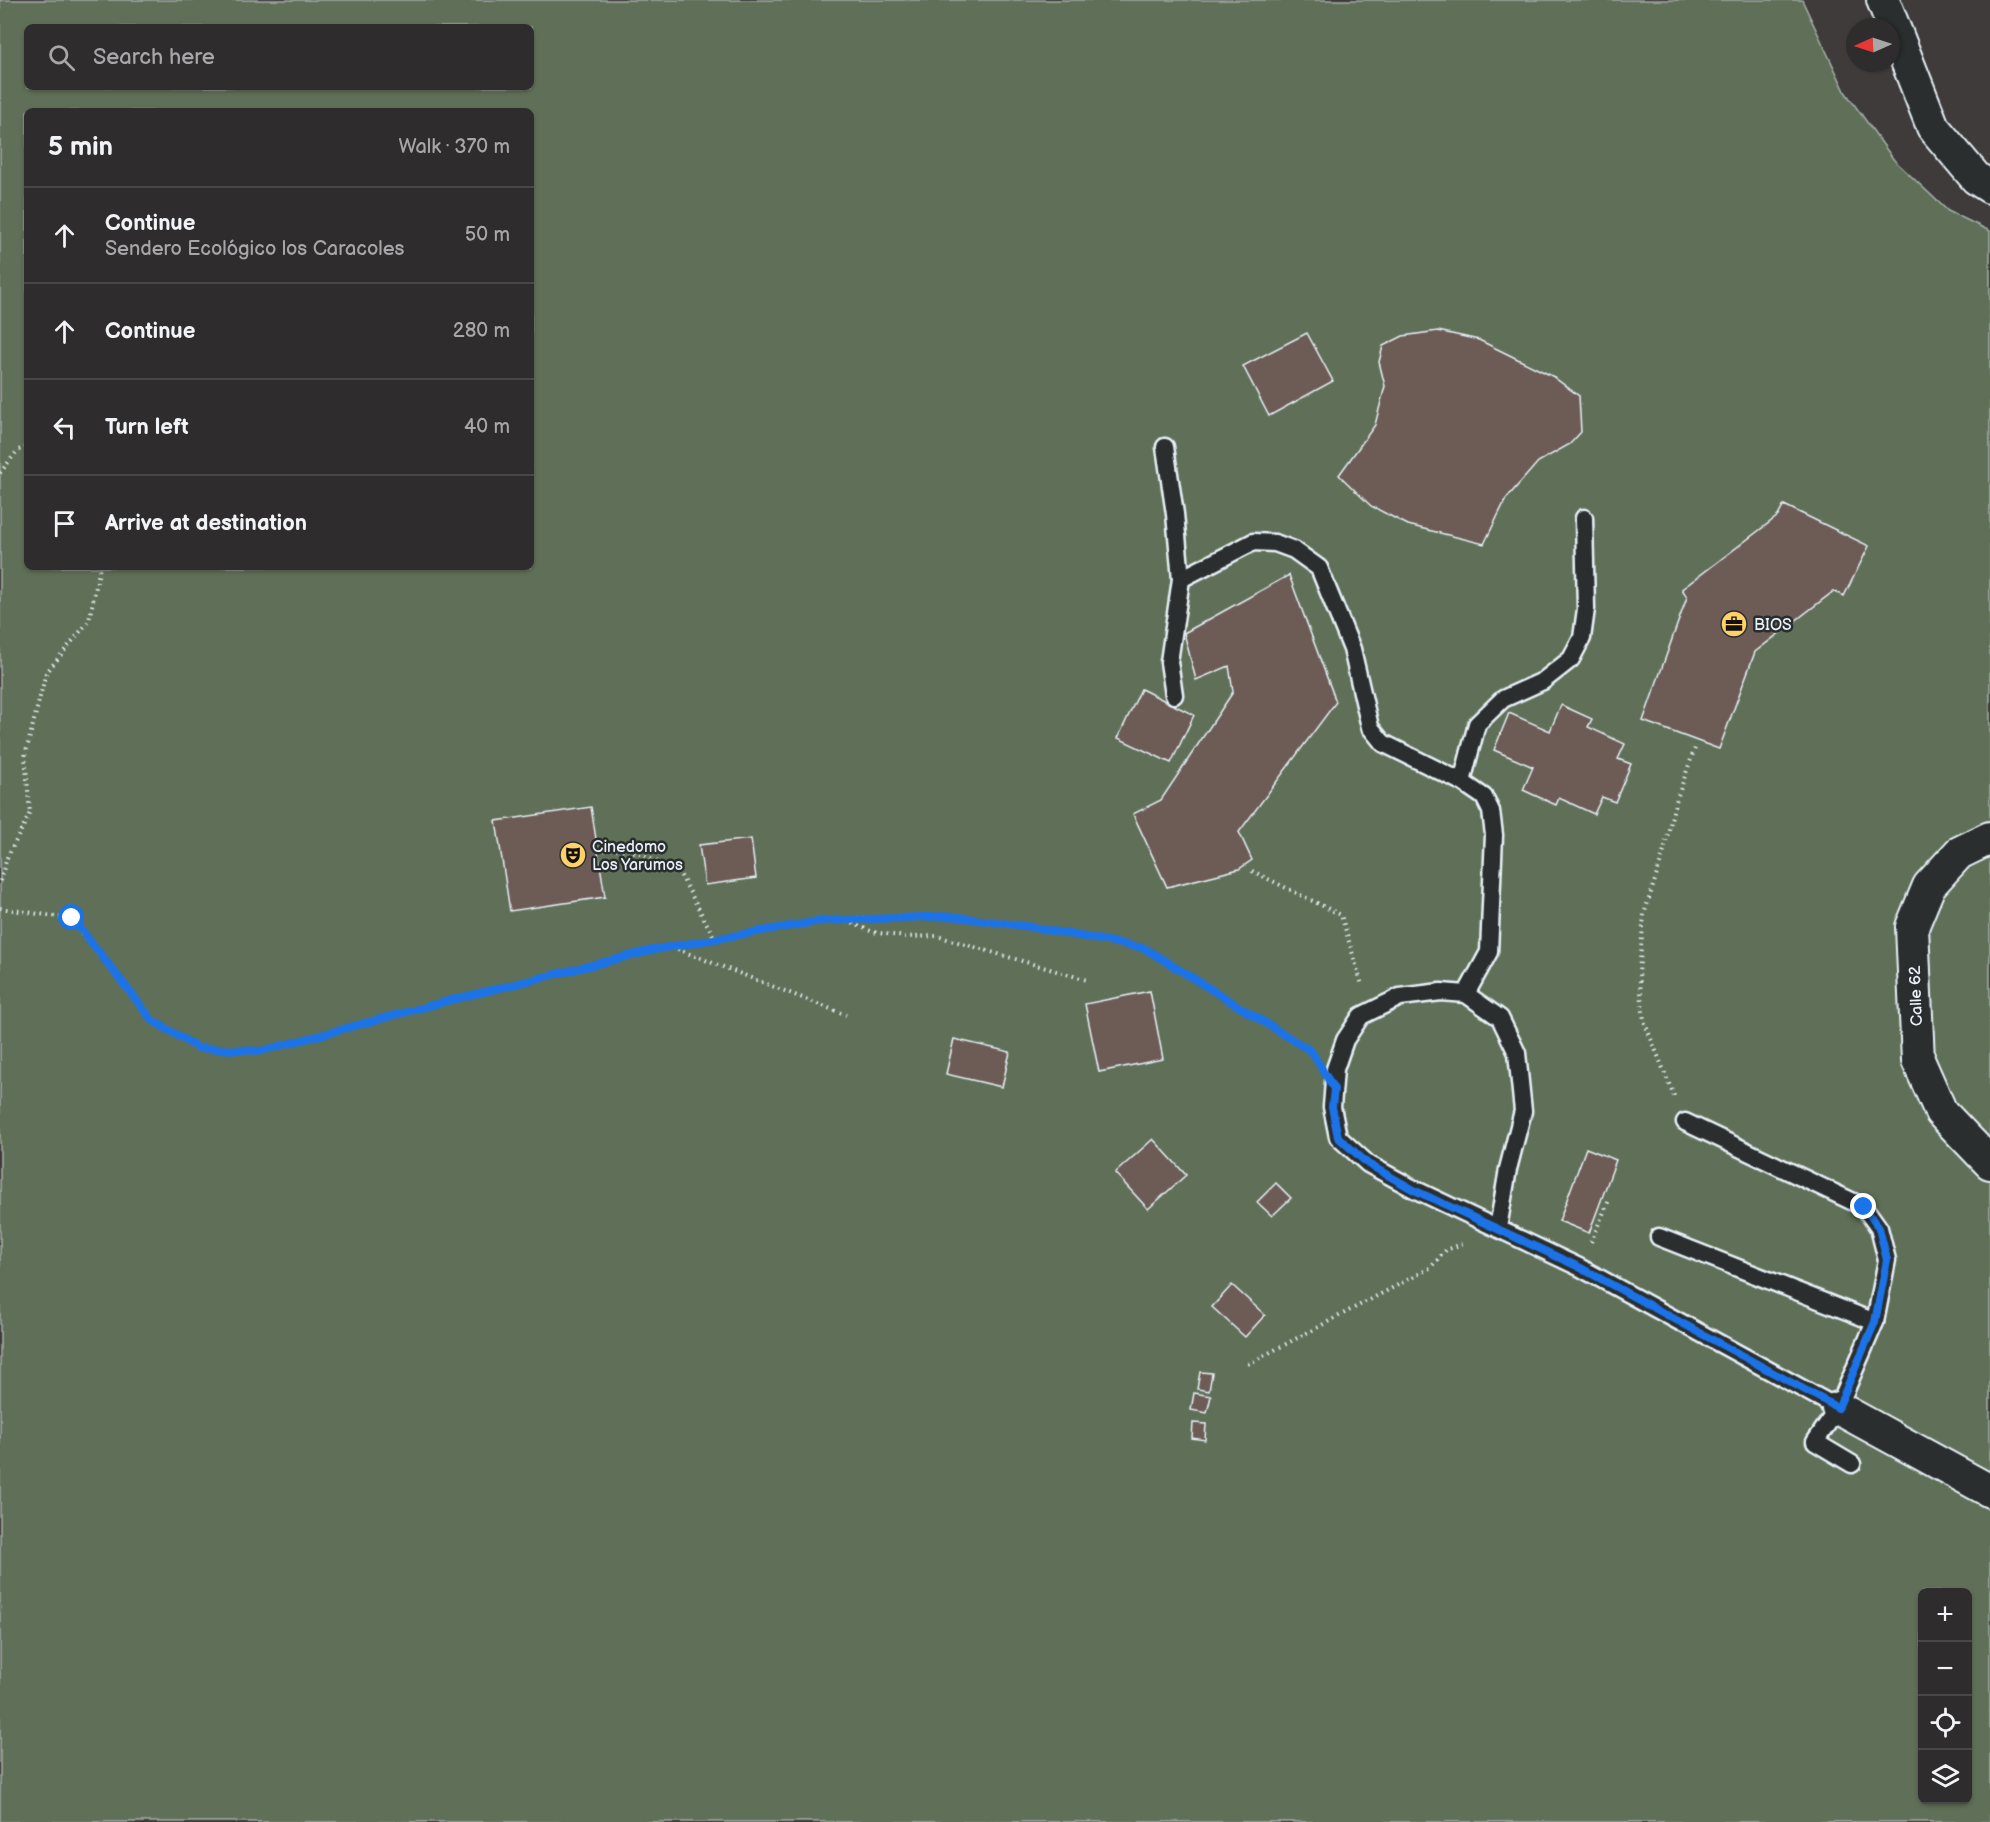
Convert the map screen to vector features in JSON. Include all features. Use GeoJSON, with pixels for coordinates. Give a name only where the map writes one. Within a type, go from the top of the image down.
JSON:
{"type":"FeatureCollection","features":[{"type":"Feature","properties":{"kind":"street"},"geometry":{"type":"LineString","coordinates":[[1883,0],[1934,127],[1976,178],[1990,187]]}},
{"type":"Feature","properties":{"kind":"street","name":"Calle 62"},"geometry":{"type":"LineString","coordinates":[[1990,838],[1959,853],[1929,886],[1912,927],[1918,1060],[1941,1112],[1990,1163]]}},
{"type":"Feature","properties":{"kind":"street"},"geometry":{"type":"LineString","coordinates":[[1838,1408],[1990,1491]]}},
{"type":"Feature","properties":{"kind":"lane"},"geometry":{"type":"LineString","coordinates":[[1164,447],[1175,514],[1181,579],[1169,662],[1174,695]]}},
{"type":"Feature","properties":{"kind":"lane"},"geometry":{"type":"LineString","coordinates":[[1462,782],[1477,724],[1503,699],[1543,681],[1571,659],[1582,638],[1586,609],[1584,518]]}},
{"type":"Feature","properties":{"kind":"lane"},"geometry":{"type":"LineString","coordinates":[[1181,579],[1253,542],[1275,543],[1294,550],[1319,568],[1348,639],[1370,727],[1383,743],[1462,782],[1484,797],[1491,811],[1494,835],[1489,952],[1466,994]]}},
{"type":"Feature","properties":{"kind":"lane"},"geometry":{"type":"LineString","coordinates":[[1498,1228],[1508,1169],[1523,1111],[1517,1053],[1500,1018],[1466,994],[1441,992],[1400,996],[1360,1016],[1345,1040],[1335,1069],[1332,1107],[1338,1137],[1368,1164],[1414,1190],[1579,1267],[1838,1408]]}},
{"type":"Feature","properties":{"kind":"lane"},"geometry":{"type":"LineString","coordinates":[[1685,1122],[1864,1207],[1879,1228],[1887,1260],[1875,1322],[1838,1408],[1815,1442],[1852,1464]]}},
{"type":"Feature","properties":{"kind":"lane"},"geometry":{"type":"LineString","coordinates":[[1659,1237],[1875,1322]]}},
{"type":"Feature","properties":{"kind":"path"},"geometry":{"type":"LineString","coordinates":[[0,472],[18,450],[24,448]]}},
{"type":"Feature","properties":{"kind":"path"},"geometry":{"type":"LineString","coordinates":[[0,881],[7,858],[30,813],[25,756],[46,673],[89,621],[99,570]]}},
{"type":"Feature","properties":{"kind":"path"},"geometry":{"type":"LineString","coordinates":[[1685,1122],[1644,1021],[1640,973],[1644,914],[1663,855],[1674,807],[1695,748]]}},
{"type":"Feature","properties":{"kind":"path"},"geometry":{"type":"LineString","coordinates":[[598,851],[629,850],[679,872],[715,939]]}},
{"type":"Feature","properties":{"kind":"path"},"geometry":{"type":"LineString","coordinates":[[1252,871],[1341,915],[1370,1011]]}},
{"type":"Feature","properties":{"kind":"path"},"geometry":{"type":"LineString","coordinates":[[0,908],[72,918],[152,1020],[198,1048],[261,1051],[538,978],[671,947],[820,921],[951,916],[1031,927],[1144,948],[1311,1051],[1334,1089]]}},
{"type":"Feature","properties":{"kind":"path"},"geometry":{"type":"LineString","coordinates":[[844,920],[873,932],[905,938],[937,936],[1087,980]]}},
{"type":"Feature","properties":{"kind":"path"},"geometry":{"type":"LineString","coordinates":[[671,947],[846,1015]]}},
{"type":"Feature","properties":{"kind":"path"},"geometry":{"type":"LineString","coordinates":[[1579,1267],[1610,1198]]}},
{"type":"Feature","properties":{"kind":"path"},"geometry":{"type":"LineString","coordinates":[[1248,1364],[1430,1268],[1446,1250],[1498,1228]]}},
{"type":"Feature","properties":{"kind":"green space"},"geometry":{"type":"Polygon","coordinates":[[[0,0],[1802,0],[1846,93],[1894,160],[1948,211],[1990,231],[1990,1822],[0,1822],[0,0]]]}},
{"type":"Feature","properties":{"kind":"building"},"geometry":{"type":"Polygon","coordinates":[[[1438,331],[1479,340],[1552,376],[1579,396],[1581,432],[1570,444],[1538,462],[1506,499],[1484,544],[1408,525],[1371,506],[1339,475],[1375,425],[1385,386],[1379,362],[1383,346],[1403,336],[1438,331]]]}},
{"type":"Feature","properties":{"kind":"building"},"geometry":{"type":"Polygon","coordinates":[[[1307,333],[1333,381],[1269,416],[1243,366],[1307,333]]]}},
{"type":"Feature","properties":{"kind":"building","name":"BIOS"},"geometry":{"type":"Polygon","coordinates":[[[1784,505],[1869,546],[1844,596],[1834,591],[1755,652],[1719,749],[1643,721],[1687,597],[1682,589],[1778,516],[1784,505]]]}},
{"type":"Feature","properties":{"kind":"building"},"geometry":{"type":"Polygon","coordinates":[[[1289,575],[1336,702],[1239,832],[1252,860],[1239,869],[1167,887],[1133,814],[1161,800],[1233,692],[1229,666],[1196,680],[1184,633],[1289,575]]]}},
{"type":"Feature","properties":{"kind":"building"},"geometry":{"type":"Polygon","coordinates":[[[1141,689],[1194,715],[1171,763],[1118,738],[1141,689]]]}},
{"type":"Feature","properties":{"kind":"building"},"geometry":{"type":"Polygon","coordinates":[[[1561,705],[1592,719],[1588,727],[1625,744],[1618,759],[1631,764],[1615,802],[1602,797],[1594,814],[1559,798],[1556,805],[1523,790],[1533,767],[1494,750],[1509,713],[1550,731],[1561,705]]]}},
{"type":"Feature","properties":{"kind":"building"},"geometry":{"type":"Polygon","coordinates":[[[591,807],[605,897],[510,911],[496,821],[591,807]]]}},
{"type":"Feature","properties":{"kind":"building"},"geometry":{"type":"Polygon","coordinates":[[[751,839],[756,878],[705,885],[699,845],[751,839]]]}},
{"type":"Feature","properties":{"kind":"building"},"geometry":{"type":"Polygon","coordinates":[[[1150,991],[1163,1059],[1099,1072],[1085,1004],[1150,991]]]}},
{"type":"Feature","properties":{"kind":"building"},"geometry":{"type":"Polygon","coordinates":[[[954,1039],[1010,1052],[1002,1087],[946,1074],[954,1039]]]}},
{"type":"Feature","properties":{"kind":"building"},"geometry":{"type":"Polygon","coordinates":[[[1153,1139],[1186,1175],[1148,1209],[1115,1173],[1153,1139]]]}},
{"type":"Feature","properties":{"kind":"building"},"geometry":{"type":"Polygon","coordinates":[[[1586,1148],[1616,1160],[1589,1233],[1559,1221],[1586,1148]]]}},
{"type":"Feature","properties":{"kind":"building"},"geometry":{"type":"Polygon","coordinates":[[[1276,1183],[1291,1198],[1272,1216],[1257,1202],[1276,1183]]]}},
{"type":"Feature","properties":{"kind":"building"},"geometry":{"type":"Polygon","coordinates":[[[1232,1285],[1265,1315],[1245,1337],[1212,1307],[1232,1285]]]}},
{"type":"Feature","properties":{"kind":"building"},"geometry":{"type":"Polygon","coordinates":[[[1200,1372],[1212,1373],[1209,1391],[1197,1389],[1200,1372]]]}},
{"type":"Feature","properties":{"kind":"building"},"geometry":{"type":"Polygon","coordinates":[[[1194,1393],[1211,1396],[1207,1413],[1191,1410],[1194,1393]]]}},
{"type":"Feature","properties":{"kind":"building"},"geometry":{"type":"Polygon","coordinates":[[[1193,1423],[1206,1424],[1205,1440],[1192,1438],[1193,1423]]]}},
{"type":"Feature","properties":{"kind":"place","name":"BIOS"},"geometry":{"type":"Point","coordinates":[1734,624]}},
{"type":"Feature","properties":{"kind":"place","name":"Cinedomo Los Yarumos"},"geometry":{"type":"Point","coordinates":[573,855]}},
{"type":"Feature","properties":{"kind":"route"},"geometry":{"type":"LineString","coordinates":[[72,918],[152,1020],[198,1048],[261,1051],[447,1001],[657,949],[820,921],[951,916],[1031,927],[1144,948],[1311,1051],[1334,1089],[1332,1107],[1338,1137],[1368,1164],[1414,1190],[1579,1267],[1838,1408],[1875,1322],[1887,1260],[1879,1228],[1864,1207]]}}]}
